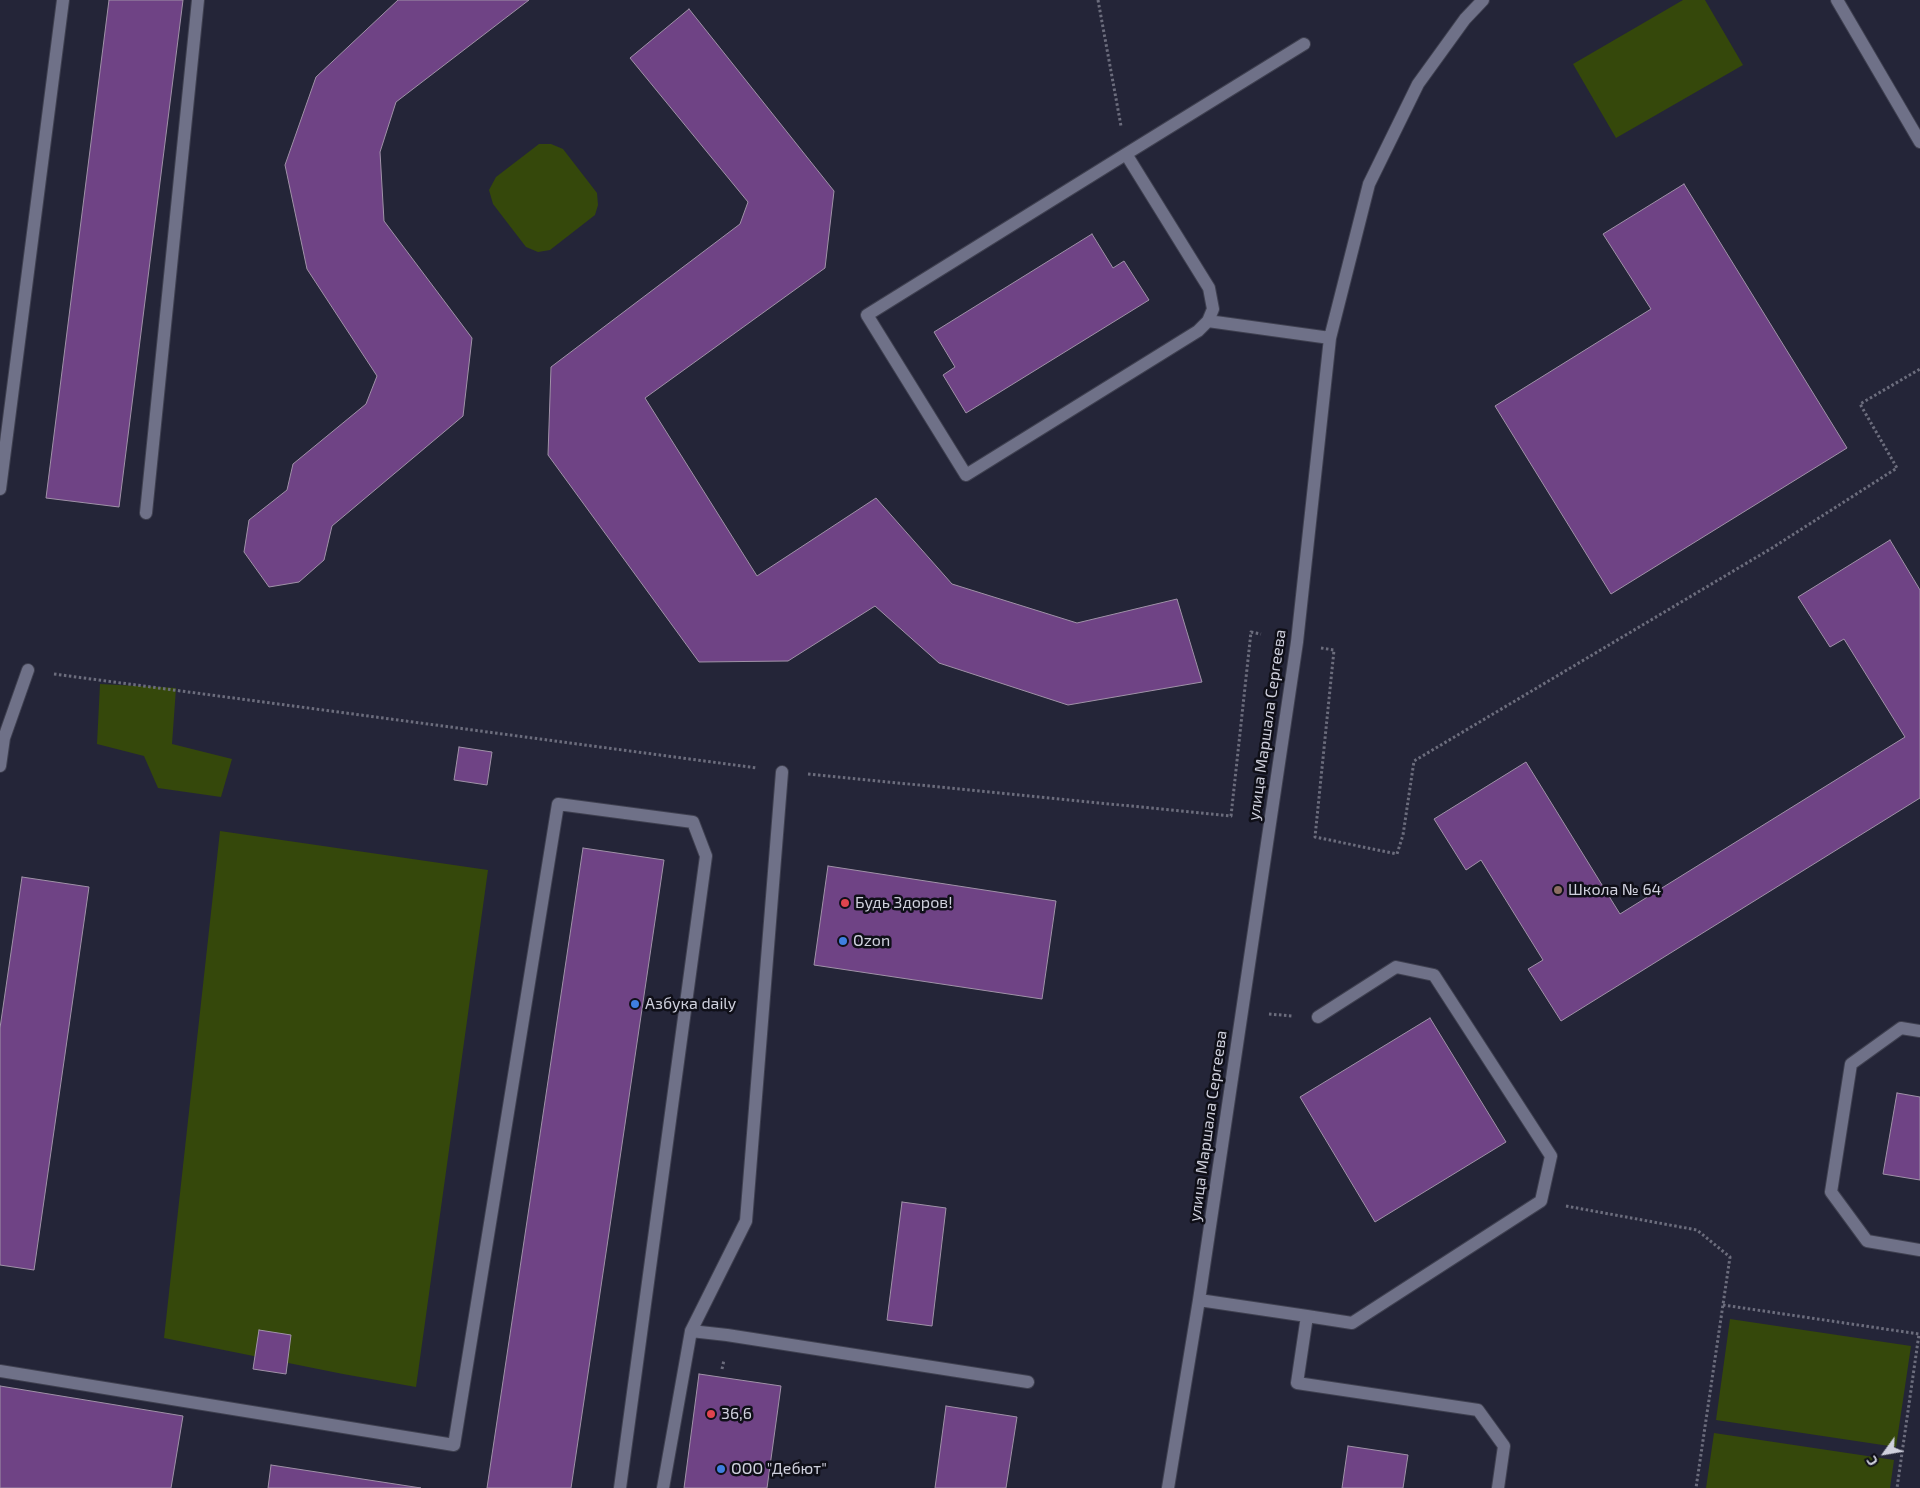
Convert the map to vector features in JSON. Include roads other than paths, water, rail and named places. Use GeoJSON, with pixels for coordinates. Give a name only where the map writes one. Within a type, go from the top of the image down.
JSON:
{"type":"FeatureCollection","features":[{"type":"Feature","properties":{"kind":"street"},"geometry":{"type":"LineString","coordinates":[[0,489],[63,0]]}},
{"type":"Feature","properties":{"kind":"street"},"geometry":{"type":"LineString","coordinates":[[146,513],[198,0]]}},
{"type":"Feature","properties":{"kind":"street","name":"улица Маршала Сергеева"},"geometry":{"type":"LineString","coordinates":[[1168,1488],[1199,1300],[1297,642],[1330,338],[1369,184],[1418,84],[1465,19],[1482,0]]}},
{"type":"Feature","properties":{"kind":"street"},"geometry":{"type":"LineString","coordinates":[[1837,0],[1920,142]]}},
{"type":"Feature","properties":{"kind":"street"},"geometry":{"type":"LineString","coordinates":[[1126,154],[1210,288],[1213,309],[1208,321],[1198,331],[966,474],[867,315],[1126,154],[1304,44]]}},
{"type":"Feature","properties":{"kind":"street"},"geometry":{"type":"LineString","coordinates":[[1208,321],[1330,338]]}},
{"type":"Feature","properties":{"kind":"street"},"geometry":{"type":"LineString","coordinates":[[0,766],[4,738],[28,670]]}},
{"type":"Feature","properties":{"kind":"street"},"geometry":{"type":"LineString","coordinates":[[663,1488],[692,1331],[746,1221],[782,772]]}},
{"type":"Feature","properties":{"kind":"street"},"geometry":{"type":"LineString","coordinates":[[0,1371],[454,1444],[558,804],[693,822],[706,856],[620,1488]]}},
{"type":"Feature","properties":{"kind":"street"},"geometry":{"type":"LineString","coordinates":[[1199,1300],[1352,1323],[1541,1201],[1551,1156],[1434,975],[1396,966],[1318,1017]]}},
{"type":"Feature","properties":{"kind":"street"},"geometry":{"type":"LineString","coordinates":[[1920,1031],[1901,1028],[1851,1064],[1831,1192],[1867,1241],[1920,1250]]}},
{"type":"Feature","properties":{"kind":"street"},"geometry":{"type":"LineString","coordinates":[[1307,1316],[1297,1383],[1478,1410],[1504,1446],[1498,1488]]}},
{"type":"Feature","properties":{"kind":"street"},"geometry":{"type":"LineString","coordinates":[[692,1331],[1028,1382]]}},
{"type":"Feature","properties":{"kind":"place","name":"Школа № 64"},"geometry":{"type":"Point","coordinates":[1558,890]}},
{"type":"Feature","properties":{"kind":"place","name":"Будь Здоров!"},"geometry":{"type":"Point","coordinates":[845,903]}},
{"type":"Feature","properties":{"kind":"place","name":"Ozon"},"geometry":{"type":"Point","coordinates":[843,941]}},
{"type":"Feature","properties":{"kind":"place","name":"Азбука daily"},"geometry":{"type":"Point","coordinates":[635,1004]}},
{"type":"Feature","properties":{"kind":"place","name":"36,6"},"geometry":{"type":"Point","coordinates":[711,1414]}},
{"type":"Feature","properties":{"kind":"place","name":"ООО \"Дебют\""},"geometry":{"type":"Point","coordinates":[721,1469]}}]}
